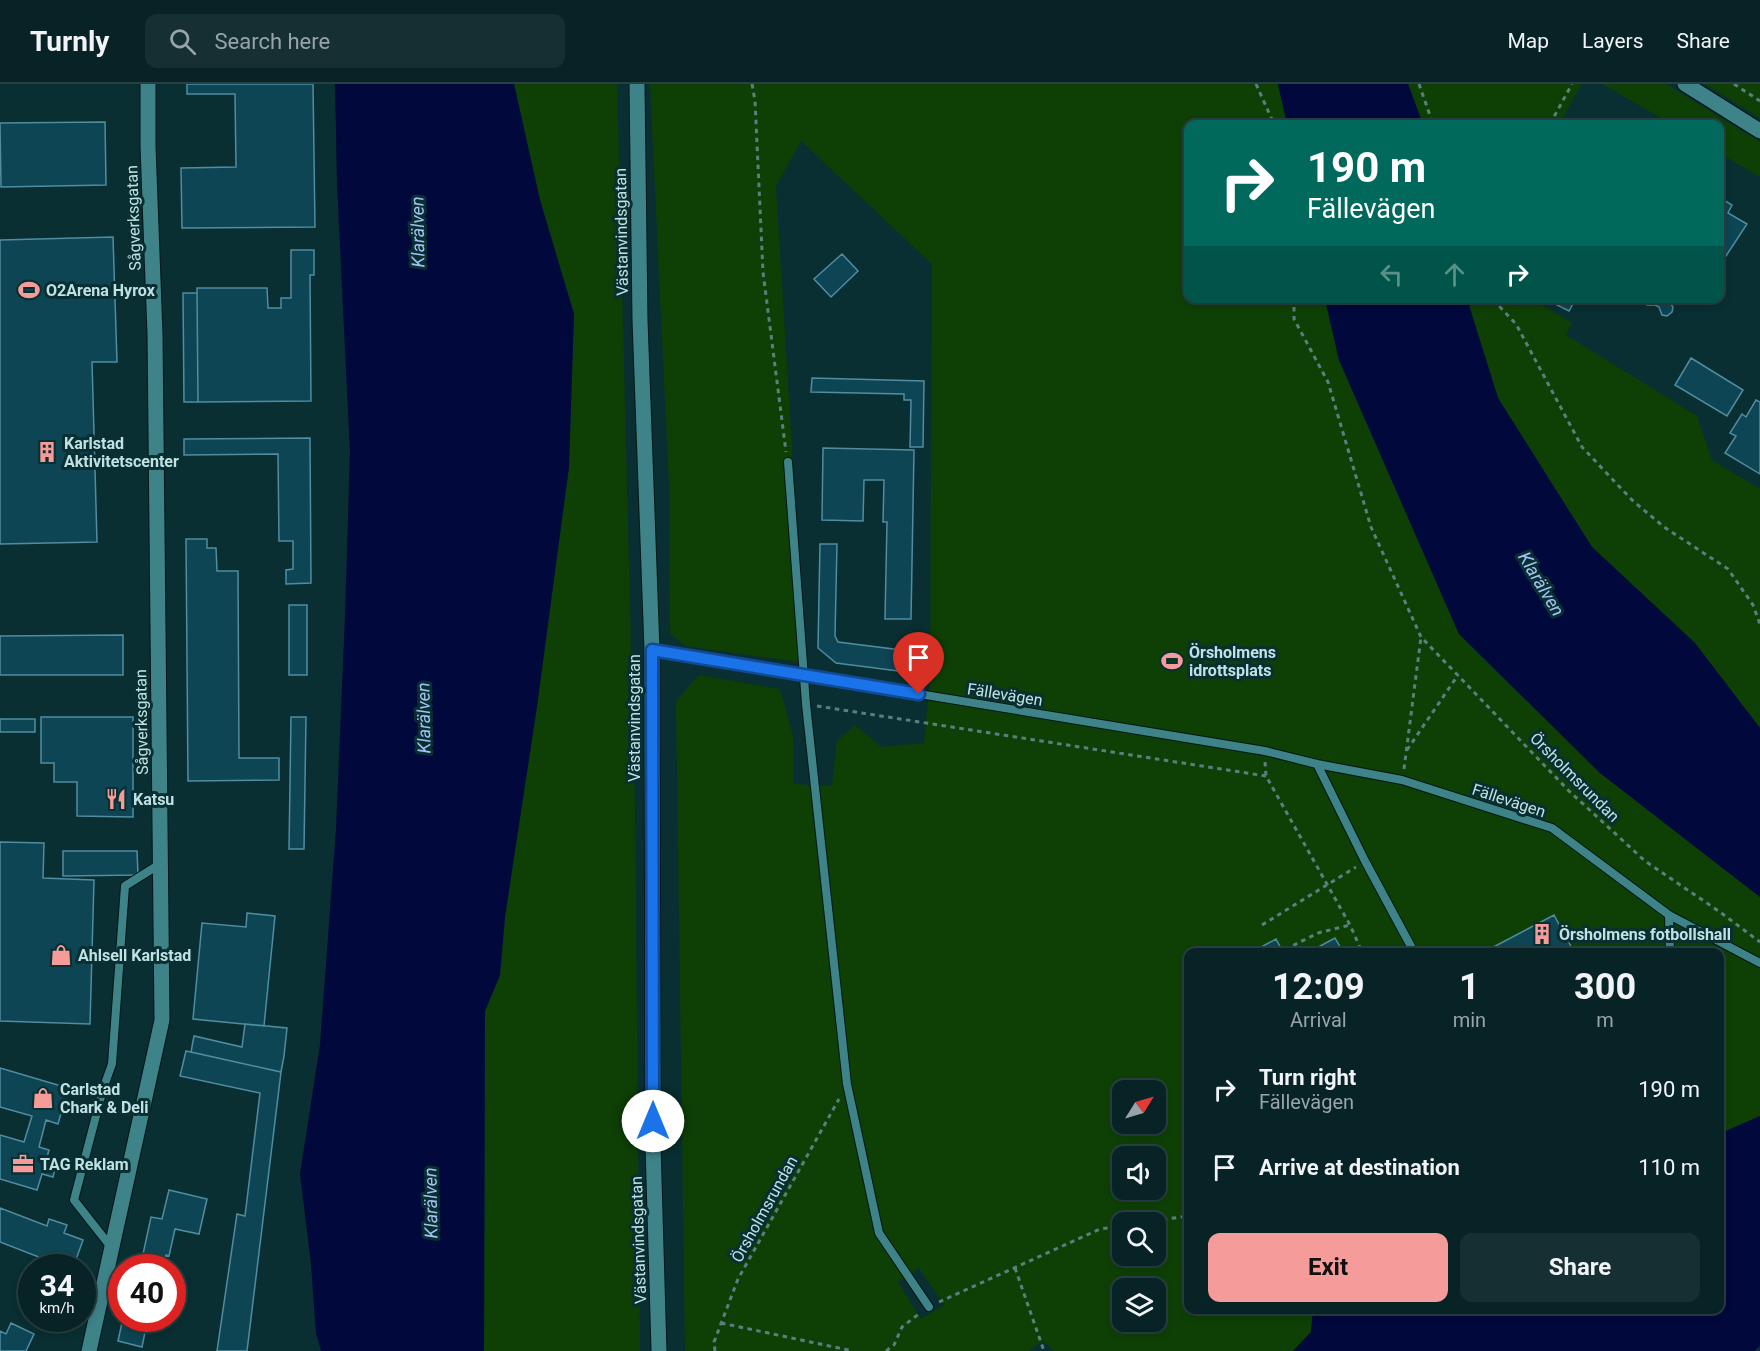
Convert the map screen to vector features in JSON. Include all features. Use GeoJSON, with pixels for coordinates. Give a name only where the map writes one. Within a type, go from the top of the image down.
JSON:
{"type":"FeatureCollection","features":[{"type":"Feature","properties":{"kind":"street","name":"Sågverksgatan"},"geometry":{"type":"LineString","coordinates":[[89,1351],[162,1020],[154,334],[148,84]]}},
{"type":"Feature","properties":{"kind":"street","name":"Västanvindsgatan"},"geometry":{"type":"LineString","coordinates":[[636,84],[641,332],[652,650],[653,1145],[659,1351]]}},
{"type":"Feature","properties":{"kind":"street"},"geometry":{"type":"LineString","coordinates":[[1685,84],[1760,131]]}},
{"type":"Feature","properties":{"kind":"lane"},"geometry":{"type":"LineString","coordinates":[[788,462],[806,704],[847,1084],[879,1233],[929,1307]]}},
{"type":"Feature","properties":{"kind":"lane","name":"Fällevägen"},"geometry":{"type":"LineString","coordinates":[[652,650],[1265,751],[1317,764],[1402,780],[1552,828],[1669,915],[1760,963]]}},
{"type":"Feature","properties":{"kind":"lane"},"geometry":{"type":"LineString","coordinates":[[1317,764],[1412,948]]}},
{"type":"Feature","properties":{"kind":"lane"},"geometry":{"type":"LineString","coordinates":[[112,1249],[74,1200],[103,1089],[112,1064],[125,886],[160,864]]}},
{"type":"Feature","properties":{"kind":"lane"},"geometry":{"type":"LineString","coordinates":[[1669,915],[1670,948]]}},
{"type":"Feature","properties":{"kind":"path"},"geometry":{"type":"LineString","coordinates":[[752,84],[755,101],[763,272],[788,462]]}},
{"type":"Feature","properties":{"kind":"path"},"geometry":{"type":"LineString","coordinates":[[1257,84],[1272,120]]}},
{"type":"Feature","properties":{"kind":"path"},"geometry":{"type":"LineString","coordinates":[[1419,84],[1432,120]]}},
{"type":"Feature","properties":{"kind":"path"},"geometry":{"type":"LineString","coordinates":[[1552,120],[1572,84]]}},
{"type":"Feature","properties":{"kind":"path"},"geometry":{"type":"LineString","coordinates":[[1734,84],[1760,101]]}},
{"type":"Feature","properties":{"kind":"path"},"geometry":{"type":"LineString","coordinates":[[1294,303],[1294,319],[1328,382],[1371,527],[1420,637],[1402,780]]}},
{"type":"Feature","properties":{"kind":"path"},"geometry":{"type":"LineString","coordinates":[[1498,303],[1516,324],[1582,447],[1632,500],[1664,526],[1728,569],[1752,604],[1760,624]]}},
{"type":"Feature","properties":{"kind":"path","name":"Örsholmsrundan"},"geometry":{"type":"LineString","coordinates":[[1420,637],[1569,791],[1645,861],[1760,942]]}},
{"type":"Feature","properties":{"kind":"path"},"geometry":{"type":"LineString","coordinates":[[1406,752],[1458,675]]}},
{"type":"Feature","properties":{"kind":"path"},"geometry":{"type":"LineString","coordinates":[[806,704],[1266,776]]}},
{"type":"Feature","properties":{"kind":"path"},"geometry":{"type":"LineString","coordinates":[[1265,751],[1266,776],[1350,925],[1360,948]]}},
{"type":"Feature","properties":{"kind":"path"},"geometry":{"type":"LineString","coordinates":[[1262,925],[1365,861]]}},
{"type":"Feature","properties":{"kind":"path"},"geometry":{"type":"LineString","coordinates":[[1290,948],[1318,933],[1350,925]]}},
{"type":"Feature","properties":{"kind":"path","name":"Örsholmsrundan"},"geometry":{"type":"LineString","coordinates":[[715,1351],[714,1342],[738,1279],[847,1084]]}},
{"type":"Feature","properties":{"kind":"path"},"geometry":{"type":"LineString","coordinates":[[1166,1219],[1184,1217]]}},
{"type":"Feature","properties":{"kind":"path"},"geometry":{"type":"LineString","coordinates":[[886,1351],[894,1345],[902,1327],[929,1307],[1100,1229],[1112,1227]]}},
{"type":"Feature","properties":{"kind":"path"},"geometry":{"type":"LineString","coordinates":[[1015,1268],[1044,1351]]}},
{"type":"Feature","properties":{"kind":"path"},"geometry":{"type":"LineString","coordinates":[[721,1323],[853,1351]]}},
{"type":"Feature","properties":{"kind":"green space"},"geometry":{"type":"Polygon","coordinates":[[[514,84],[617,84],[635,808],[640,1351],[484,1351],[485,1011],[500,975],[505,917],[569,467],[574,314],[540,200],[514,84]]]}},
{"type":"Feature","properties":{"kind":"green space"},"geometry":{"type":"Polygon","coordinates":[[[650,84],[1278,84],[1286,120],[1184,120],[1184,303],[1326,303],[1339,360],[1459,634],[1600,773],[1760,897],[1760,1116],[1724,1132],[1724,948],[1184,948],[1184,1314],[1313,1314],[1311,1332],[1293,1351],[1054,1351],[1043,1341],[1029,1351],[685,1351],[676,701],[699,675],[780,689],[793,736],[794,784],[832,786],[837,741],[855,725],[881,747],[924,743],[930,680],[932,264],[801,141],[776,186],[805,663],[686,646],[670,634],[669,484],[650,84]],[[919,1268],[898,1282],[921,1319],[944,1305],[919,1268]]]}},
{"type":"Feature","properties":{"kind":"green space"},"geometry":{"type":"Polygon","coordinates":[[[1408,84],[1582,84],[1561,120],[1422,120],[1408,84]]]}},
{"type":"Feature","properties":{"kind":"green space"},"geometry":{"type":"Polygon","coordinates":[[[1603,84],[1666,84],[1760,142],[1760,177],[1724,156],[1724,120],[1664,120],[1603,84]]]}},
{"type":"Feature","properties":{"kind":"green space"},"geometry":{"type":"Polygon","coordinates":[[[1705,84],[1760,84],[1760,118],[1705,84]]]}},
{"type":"Feature","properties":{"kind":"green space"},"geometry":{"type":"Polygon","coordinates":[[[1468,303],[1539,303],[1572,323],[1566,335],[1697,416],[1712,460],[1760,489],[1760,728],[1695,643],[1592,547],[1498,398],[1468,303]]]}},
{"type":"Feature","properties":{"kind":"water","name":"Klarälven"},"geometry":{"type":"Polygon","coordinates":[[[335,84],[514,84],[540,200],[574,314],[569,467],[537,707],[505,917],[500,975],[485,1011],[484,1351],[321,1351],[316,1333],[311,1264],[300,1174],[320,1045],[336,829],[350,452],[337,184],[335,84]]]}},
{"type":"Feature","properties":{"kind":"water"},"geometry":{"type":"Polygon","coordinates":[[[1278,84],[1408,84],[1422,120],[1286,120],[1278,84]]]}},
{"type":"Feature","properties":{"kind":"water","name":"Klarälven"},"geometry":{"type":"Polygon","coordinates":[[[1326,303],[1468,303],[1498,398],[1592,547],[1695,643],[1760,728],[1760,897],[1600,773],[1459,634],[1339,360],[1326,303]]]}},
{"type":"Feature","properties":{"kind":"water"},"geometry":{"type":"Polygon","coordinates":[[[1760,1116],[1760,1346],[1754,1351],[1293,1351],[1311,1332],[1313,1314],[1724,1314],[1724,1132],[1760,1116]]]}},
{"type":"Feature","properties":{"kind":"building"},"geometry":{"type":"Polygon","coordinates":[[[187,84],[313,84],[315,227],[182,228],[181,168],[236,167],[235,94],[187,94],[187,84]]]}},
{"type":"Feature","properties":{"kind":"building"},"geometry":{"type":"Polygon","coordinates":[[[105,122],[106,185],[1,187],[0,123],[105,122]]]}},
{"type":"Feature","properties":{"kind":"building"},"geometry":{"type":"Polygon","coordinates":[[[1724,200],[1732,205],[1728,213],[1747,224],[1724,259],[1724,200]]]}},
{"type":"Feature","properties":{"kind":"building","name":"Karlstad Aktivitetscenter"},"geometry":{"type":"Polygon","coordinates":[[[113,237],[117,362],[92,362],[97,542],[0,544],[0,240],[113,237]]]}},
{"type":"Feature","properties":{"kind":"building"},"geometry":{"type":"Polygon","coordinates":[[[291,250],[314,250],[314,275],[310,275],[311,401],[198,402],[197,288],[267,288],[268,308],[281,308],[281,298],[291,298],[291,250]]]}},
{"type":"Feature","properties":{"kind":"building"},"geometry":{"type":"Polygon","coordinates":[[[842,254],[858,271],[831,297],[814,279],[842,254]]]}},
{"type":"Feature","properties":{"kind":"building"},"geometry":{"type":"Polygon","coordinates":[[[183,293],[197,293],[198,402],[184,402],[183,293]]]}},
{"type":"Feature","properties":{"kind":"building"},"geometry":{"type":"Polygon","coordinates":[[[1553,303],[1573,303],[1569,311],[1553,303]]]}},
{"type":"Feature","properties":{"kind":"building"},"geometry":{"type":"Polygon","coordinates":[[[1646,303],[1670,303],[1673,307],[1672,312],[1667,316],[1662,315],[1659,307],[1646,303]]]}},
{"type":"Feature","properties":{"kind":"building"},"geometry":{"type":"Polygon","coordinates":[[[1691,358],[1743,390],[1727,416],[1675,385],[1691,358]]]}},
{"type":"Feature","properties":{"kind":"building"},"geometry":{"type":"Polygon","coordinates":[[[812,378],[924,381],[923,447],[910,447],[911,400],[904,400],[904,394],[811,392],[812,378]]]}},
{"type":"Feature","properties":{"kind":"building"},"geometry":{"type":"Polygon","coordinates":[[[1756,400],[1760,402],[1760,474],[1725,453],[1736,436],[1730,433],[1742,414],[1746,417],[1756,400]]]}},
{"type":"Feature","properties":{"kind":"building"},"geometry":{"type":"Polygon","coordinates":[[[310,438],[311,583],[286,584],[286,570],[293,569],[293,541],[279,541],[278,454],[184,455],[184,439],[310,438]]]}},
{"type":"Feature","properties":{"kind":"building"},"geometry":{"type":"Polygon","coordinates":[[[823,448],[914,450],[911,619],[885,619],[887,522],[883,522],[884,480],[864,480],[863,521],[822,520],[823,448]]]}},
{"type":"Feature","properties":{"kind":"building"},"geometry":{"type":"Polygon","coordinates":[[[186,539],[207,539],[207,548],[216,548],[217,571],[238,571],[239,758],[279,758],[279,780],[188,781],[186,539]]]}},
{"type":"Feature","properties":{"kind":"building"},"geometry":{"type":"Polygon","coordinates":[[[820,544],[837,544],[835,636],[838,642],[909,651],[906,672],[836,663],[818,648],[820,544]]]}},
{"type":"Feature","properties":{"kind":"building"},"geometry":{"type":"Polygon","coordinates":[[[289,605],[307,605],[307,675],[289,675],[289,605]]]}},
{"type":"Feature","properties":{"kind":"building"},"geometry":{"type":"Polygon","coordinates":[[[123,635],[123,675],[0,675],[0,636],[123,635]]]}},
{"type":"Feature","properties":{"kind":"building"},"geometry":{"type":"Polygon","coordinates":[[[41,717],[133,717],[133,817],[77,816],[77,782],[54,782],[54,763],[41,763],[41,717]]]}},
{"type":"Feature","properties":{"kind":"building"},"geometry":{"type":"Polygon","coordinates":[[[291,717],[306,717],[304,849],[289,849],[291,717]]]}},
{"type":"Feature","properties":{"kind":"building"},"geometry":{"type":"Polygon","coordinates":[[[0,719],[35,719],[35,732],[0,732],[0,719]]]}},
{"type":"Feature","properties":{"kind":"building"},"geometry":{"type":"Polygon","coordinates":[[[0,842],[44,843],[43,878],[94,880],[90,1024],[0,1021],[0,842]]]}},
{"type":"Feature","properties":{"kind":"building"},"geometry":{"type":"Polygon","coordinates":[[[63,851],[137,851],[138,875],[63,876],[63,851]]]}},
{"type":"Feature","properties":{"kind":"building"},"geometry":{"type":"Polygon","coordinates":[[[247,913],[275,916],[264,1026],[193,1019],[202,923],[246,927],[247,913]]]}},
{"type":"Feature","properties":{"kind":"building","name":"Örsholmens fotbollshall"},"geometry":{"type":"Polygon","coordinates":[[[1554,915],[1572,948],[1492,948],[1554,915]]]}},
{"type":"Feature","properties":{"kind":"building"},"geometry":{"type":"Polygon","coordinates":[[[1335,938],[1341,948],[1316,948],[1335,938]]]}},
{"type":"Feature","properties":{"kind":"building"},"geometry":{"type":"Polygon","coordinates":[[[1276,939],[1281,948],[1264,948],[1263,946],[1276,939]]]}},
{"type":"Feature","properties":{"kind":"building"},"geometry":{"type":"Polygon","coordinates":[[[245,1024],[287,1028],[281,1072],[191,1052],[194,1036],[242,1047],[245,1024]]]}},
{"type":"Feature","properties":{"kind":"building"},"geometry":{"type":"Polygon","coordinates":[[[186,1051],[281,1072],[247,1351],[217,1351],[237,1214],[245,1216],[260,1093],[180,1076],[186,1051]]]}},
{"type":"Feature","properties":{"kind":"building"},"geometry":{"type":"Polygon","coordinates":[[[0,1068],[68,1088],[58,1124],[46,1120],[39,1147],[49,1150],[46,1161],[56,1164],[53,1177],[42,1174],[37,1190],[0,1179],[0,1135],[24,1142],[32,1116],[0,1107],[0,1068]]]}},
{"type":"Feature","properties":{"kind":"building"},"geometry":{"type":"Polygon","coordinates":[[[169,1190],[207,1199],[199,1234],[175,1229],[169,1254],[143,1254],[151,1217],[162,1219],[169,1190]]]}},
{"type":"Feature","properties":{"kind":"building"},"geometry":{"type":"Polygon","coordinates":[[[0,1208],[47,1226],[49,1219],[67,1225],[64,1233],[83,1240],[78,1254],[31,1254],[0,1242],[0,1208]]]}},
{"type":"Feature","properties":{"kind":"building"},"geometry":{"type":"Polygon","coordinates":[[[11,1323],[18,1326],[18,1332],[34,1334],[26,1351],[0,1351],[0,1331],[6,1334],[11,1323]]]}},
{"type":"Feature","properties":{"kind":"building"},"geometry":{"type":"Polygon","coordinates":[[[120,1332],[145,1332],[142,1347],[118,1341],[120,1332]]]}},
{"type":"Feature","properties":{"kind":"place","name":"O2Arena Hyrox"},"geometry":{"type":"Point","coordinates":[29,290]}},
{"type":"Feature","properties":{"kind":"place","name":"Karlstad Aktivitetscenter"},"geometry":{"type":"Point","coordinates":[47,452]}},
{"type":"Feature","properties":{"kind":"place","name":"Örsholmens idrottsplats"},"geometry":{"type":"Point","coordinates":[1172,661]}},
{"type":"Feature","properties":{"kind":"place","name":"Katsu"},"geometry":{"type":"Point","coordinates":[116,799]}},
{"type":"Feature","properties":{"kind":"place","name":"Örsholmens fotbollshall"},"geometry":{"type":"Point","coordinates":[1542,934]}},
{"type":"Feature","properties":{"kind":"place","name":"Ahlsell Karlstad"},"geometry":{"type":"Point","coordinates":[61,955]}},
{"type":"Feature","properties":{"kind":"place","name":"Carlstad Chark & Deli"},"geometry":{"type":"Point","coordinates":[43,1098]}},
{"type":"Feature","properties":{"kind":"place","name":"TAG Reklam"},"geometry":{"type":"Point","coordinates":[23,1164]}},
{"type":"Feature","properties":{"kind":"route"},"geometry":{"type":"LineString","coordinates":[[653,1121],[652,650],[919,694]]}}]}
